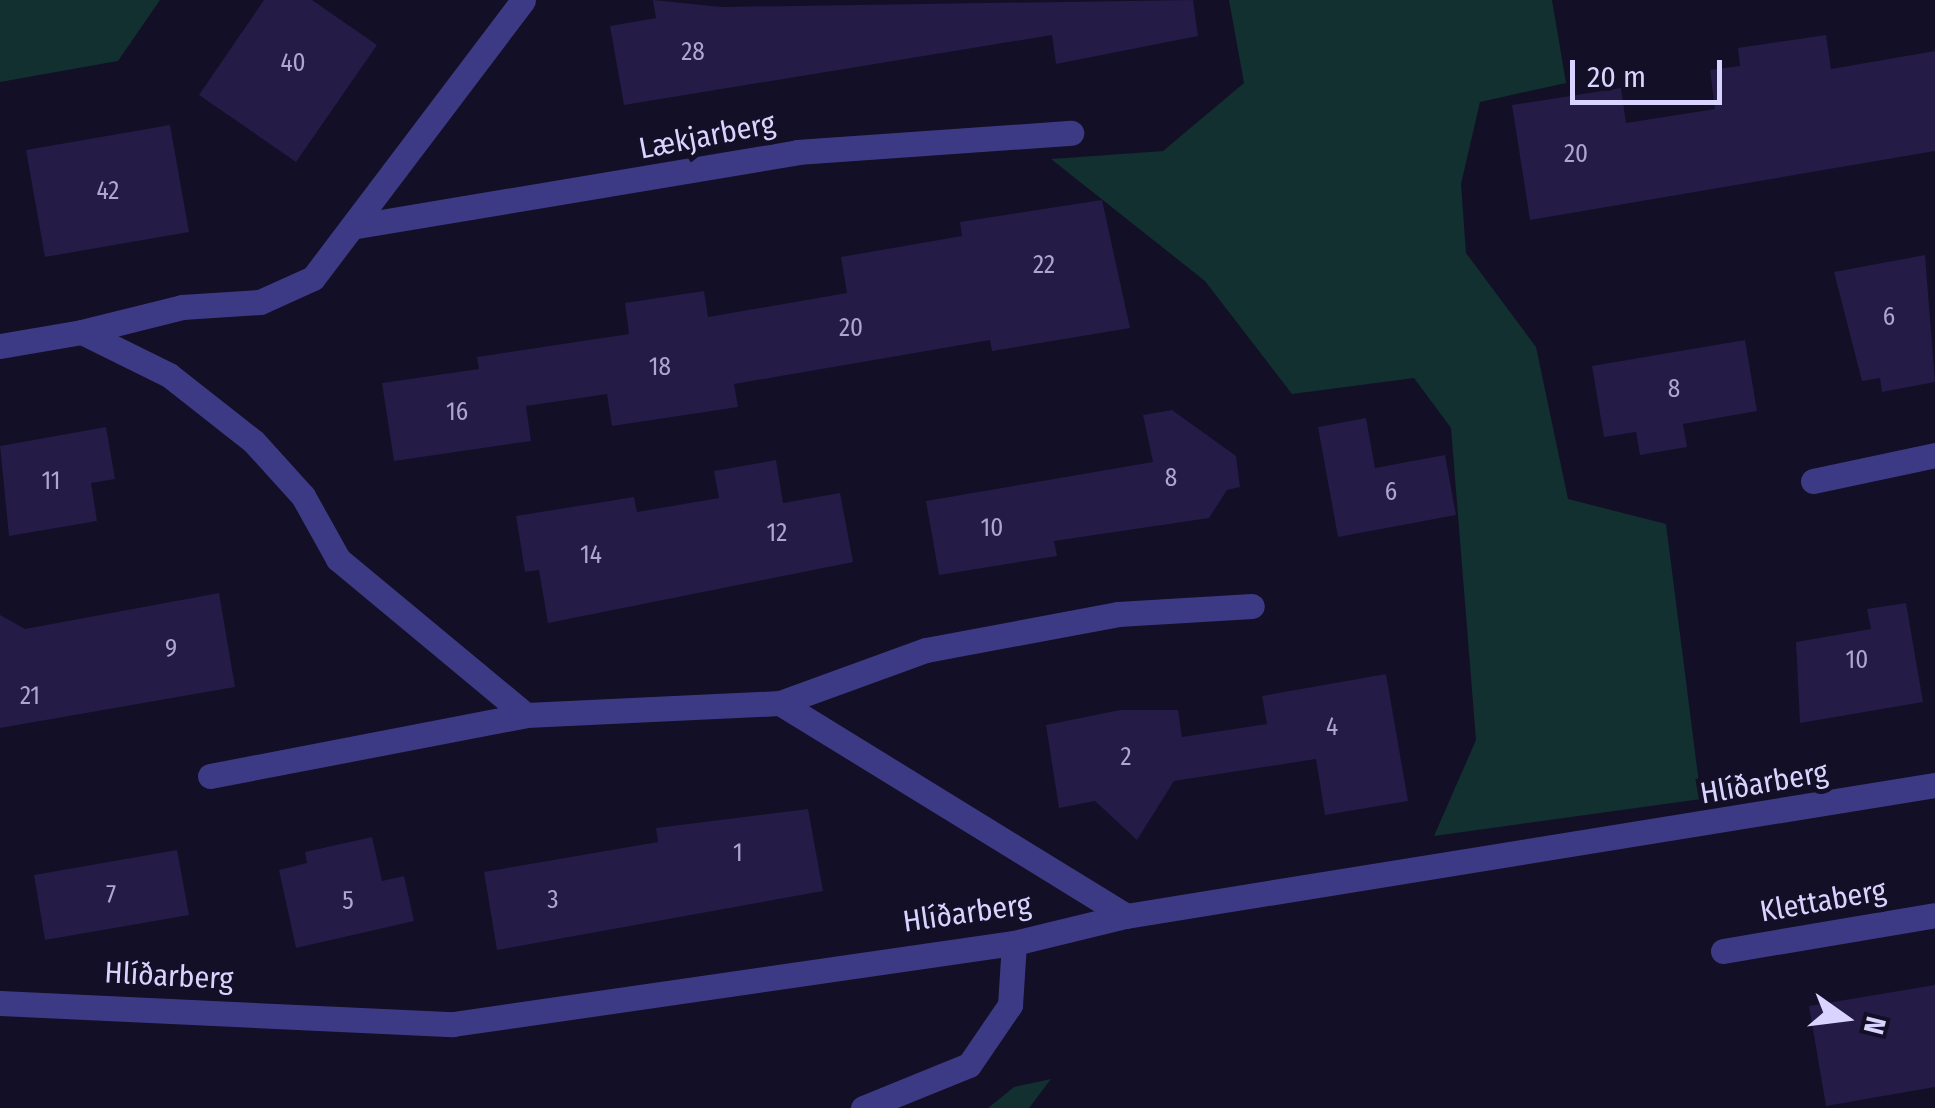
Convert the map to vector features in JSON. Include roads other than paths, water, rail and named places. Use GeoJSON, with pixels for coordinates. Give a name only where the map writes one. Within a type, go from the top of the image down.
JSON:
{"type":"FeatureCollection","features":[{"type":"Feature","properties":{"kind":"street"},"geometry":{"type":"LineString","coordinates":[[0,346],[82,332],[182,307],[260,302],[313,278],[357,226],[523,0]]}},
{"type":"Feature","properties":{"kind":"street","name":"Lækjarberg"},"geometry":{"type":"LineString","coordinates":[[357,226],[797,152],[1071,133]]}},
{"type":"Feature","properties":{"kind":"street"},"geometry":{"type":"LineString","coordinates":[[82,332],[169,375],[254,442],[303,496],[338,559],[526,715]]}},
{"type":"Feature","properties":{"kind":"street"},"geometry":{"type":"LineString","coordinates":[[1813,482],[1935,455]]}},
{"type":"Feature","properties":{"kind":"street"},"geometry":{"type":"LineString","coordinates":[[210,776],[526,715],[780,703],[926,650],[1118,614],[1252,606]]}},
{"type":"Feature","properties":{"kind":"street"},"geometry":{"type":"LineString","coordinates":[[780,703],[1126,916]]}},
{"type":"Feature","properties":{"kind":"street","name":"Hlíðarberg"},"geometry":{"type":"LineString","coordinates":[[0,1002],[453,1024],[1014,943],[1126,916],[1935,784]]}},
{"type":"Feature","properties":{"kind":"street","name":"Klettaberg"},"geometry":{"type":"LineString","coordinates":[[1722,951],[1935,915]]}},
{"type":"Feature","properties":{"kind":"street"},"geometry":{"type":"LineString","coordinates":[[863,1108],[970,1065],[1010,1005],[1014,943]]}}]}
